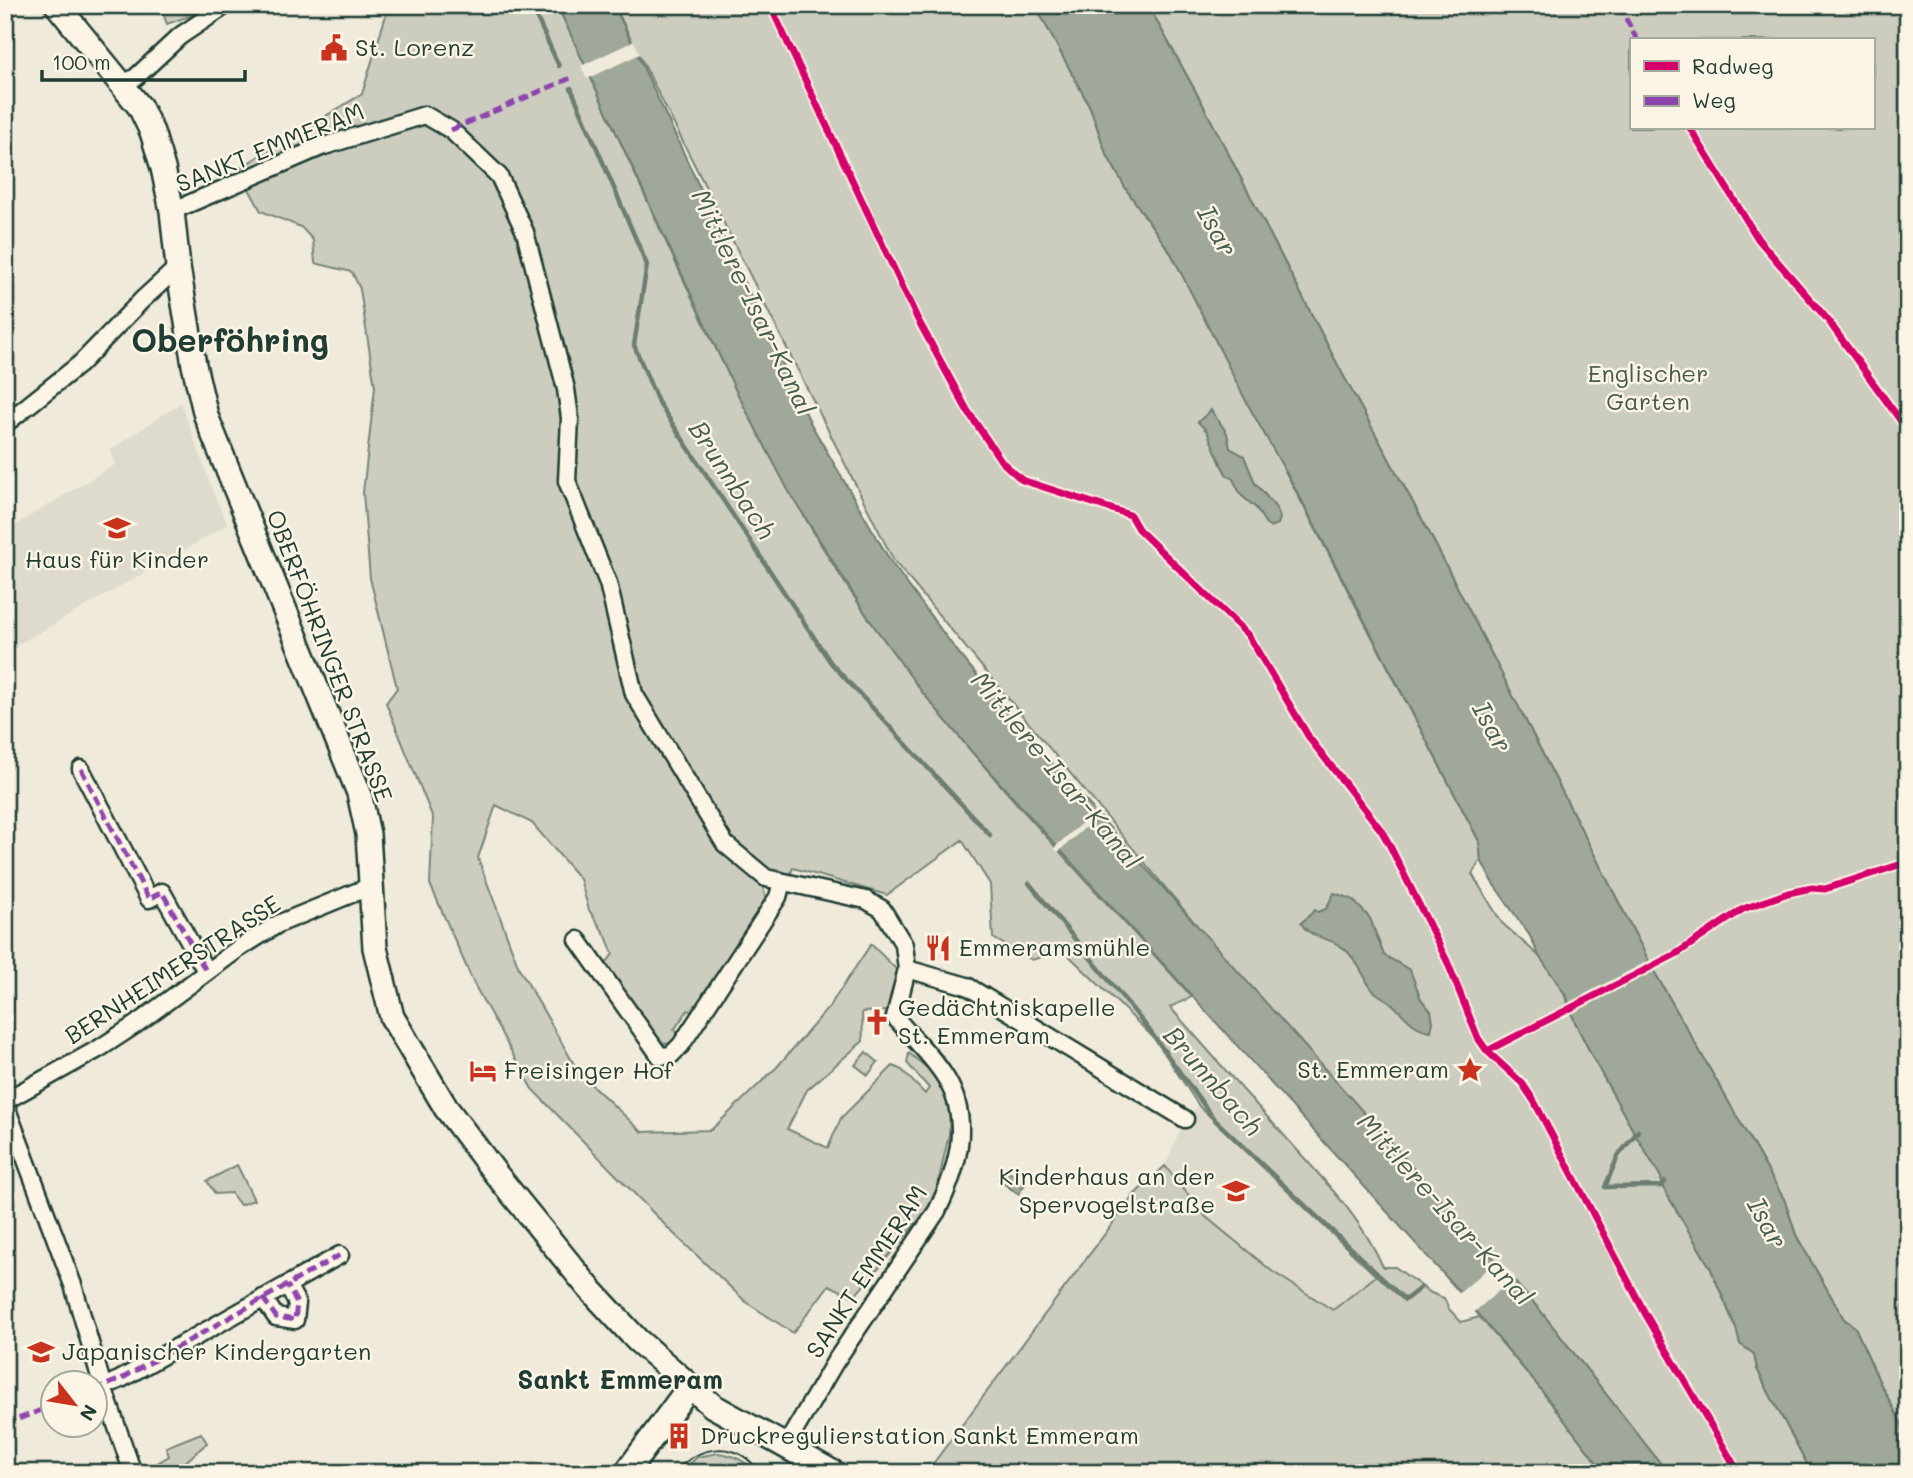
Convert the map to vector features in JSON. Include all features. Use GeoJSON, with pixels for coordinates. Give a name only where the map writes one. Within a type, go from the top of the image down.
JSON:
{"type":"FeatureCollection","features":[{"type":"Feature","properties":{"kind":"main road","name":"OBERFÖHRINGER STRASSE"},"geometry":{"type":"LineString","coordinates":[[57,5],[140,107],[152,132],[172,211],[178,268],[194,365],[206,416],[359,793],[368,834],[375,948],[392,1017],[446,1108],[495,1174],[612,1314],[713,1406],[834,1473]]}},
{"type":"Feature","properties":{"kind":"main road"},"geometry":{"type":"LineString","coordinates":[[626,1473],[690,1386]]}},
{"type":"Feature","properties":{"kind":"street"},"geometry":{"type":"LineString","coordinates":[[122,85],[136,77],[180,36],[226,5]]}},
{"type":"Feature","properties":{"kind":"street","name":"SANKT EMMERAM"},"geometry":{"type":"LineString","coordinates":[[172,211],[321,147],[425,115],[451,130],[499,176],[525,232],[566,389],[570,418],[567,481],[608,583],[634,694],[726,844],[766,878],[866,900],[881,909],[904,945],[907,969],[895,1017],[947,1080],[957,1102],[960,1127],[958,1156],[950,1184],[937,1211],[835,1362],[785,1447]]}},
{"type":"Feature","properties":{"kind":"street"},"geometry":{"type":"LineString","coordinates":[[5,424],[80,364],[178,268]]}},
{"type":"Feature","properties":{"kind":"street"},"geometry":{"type":"LineString","coordinates":[[81,769],[149,899],[162,892],[206,971]]}},
{"type":"Feature","properties":{"kind":"street"},"geometry":{"type":"LineString","coordinates":[[578,940],[660,1056],[671,1055],[681,1045],[778,897],[782,882]]}},
{"type":"Feature","properties":{"kind":"street","name":"BERNHEIMERSTRASSE"},"geometry":{"type":"LineString","coordinates":[[5,1103],[100,1048],[206,971],[278,924],[371,886]]}},
{"type":"Feature","properties":{"kind":"street"},"geometry":{"type":"LineString","coordinates":[[907,969],[967,986],[1185,1119]]}},
{"type":"Feature","properties":{"kind":"street"},"geometry":{"type":"LineString","coordinates":[[5,1103],[58,1242],[98,1370]]}},
{"type":"Feature","properties":{"kind":"street"},"geometry":{"type":"LineString","coordinates":[[108,1384],[340,1255]]}},
{"type":"Feature","properties":{"kind":"street"},"geometry":{"type":"LineString","coordinates":[[263,1298],[276,1317],[295,1320],[297,1303],[287,1285]]}},
{"type":"Feature","properties":{"kind":"street"},"geometry":{"type":"LineString","coordinates":[[108,1401],[133,1473]]}},
{"type":"Feature","properties":{"kind":"shaded area","name":"Haus für Kinder"},"geometry":{"type":"Polygon","coordinates":[[[181,403],[228,525],[5,652],[5,531],[116,464],[110,450],[181,403]]]}},
{"type":"Feature","properties":{"kind":"shaded area","name":"Kinderhaus an der Spervogelstraße"},"geometry":{"type":"Polygon","coordinates":[[[1199,1106],[1376,1276],[1334,1310],[1273,1272],[1206,1217],[1165,1166],[1185,1119],[1199,1106]]]}},
{"type":"Feature","properties":{"kind":"green space"},"geometry":{"type":"Polygon","coordinates":[[[160,5],[210,5],[167,24],[160,5]]]}},
{"type":"Feature","properties":{"kind":"green space"},"geometry":{"type":"Polygon","coordinates":[[[389,5],[557,5],[688,290],[757,430],[794,499],[873,625],[915,681],[1004,789],[1192,997],[1170,1007],[1342,1201],[1365,1232],[1383,1267],[1395,1267],[1431,1293],[1444,1298],[1449,1309],[1461,1322],[1480,1317],[1534,1381],[1605,1473],[1464,1473],[1460,1467],[1456,1473],[926,1473],[1134,1195],[1165,1166],[1206,1217],[1273,1272],[1333,1310],[1376,1276],[1199,1106],[1155,1039],[1063,950],[1032,960],[993,938],[990,884],[962,840],[887,895],[793,868],[790,875],[777,869],[763,886],[767,907],[696,1014],[688,1010],[674,1030],[682,1035],[669,1044],[656,1042],[604,966],[613,954],[606,936],[589,910],[580,879],[532,823],[496,805],[478,858],[519,968],[579,1073],[642,1132],[711,1130],[777,1067],[829,1007],[871,944],[899,972],[887,1011],[862,1012],[863,1041],[807,1090],[787,1129],[828,1148],[841,1118],[893,1066],[902,1070],[925,1094],[929,1088],[907,1063],[909,1053],[938,1077],[950,1108],[949,1134],[934,1202],[854,1297],[829,1285],[793,1333],[746,1302],[670,1230],[532,1089],[474,984],[430,884],[433,818],[386,703],[397,688],[370,578],[363,493],[375,387],[360,289],[352,272],[315,263],[313,240],[301,227],[261,211],[238,169],[362,94],[389,5]]]}},
{"type":"Feature","properties":{"kind":"green space"},"geometry":{"type":"Polygon","coordinates":[[[614,5],[1035,5],[1090,107],[1106,153],[1126,189],[1172,255],[1479,841],[1481,860],[1472,874],[1502,923],[1539,956],[1561,986],[1594,1060],[1661,1177],[1662,1186],[1710,1267],[1740,1344],[1754,1354],[1757,1369],[1812,1473],[1668,1473],[1539,1309],[1267,1010],[894,561],[614,5]]]}},
{"type":"Feature","properties":{"kind":"green space","name":"Englischer Garten"},"geometry":{"type":"Polygon","coordinates":[[[1148,5],[1908,5],[1908,1436],[1855,1328],[1844,1319],[1796,1235],[1785,1201],[1654,971],[1429,532],[1148,5]]]}},
{"type":"Feature","properties":{"kind":"green space"},"geometry":{"type":"Polygon","coordinates":[[[866,1052],[878,1062],[868,1075],[855,1065],[866,1052]]]}},
{"type":"Feature","properties":{"kind":"green space"},"geometry":{"type":"Polygon","coordinates":[[[237,1165],[254,1200],[240,1205],[231,1193],[215,1194],[207,1181],[237,1165]]]}},
{"type":"Feature","properties":{"kind":"green space"},"geometry":{"type":"Polygon","coordinates":[[[201,1433],[207,1443],[173,1473],[160,1473],[156,1464],[169,1456],[166,1447],[201,1433]]]}},
{"type":"Feature","properties":{"kind":"green space"},"geometry":{"type":"Polygon","coordinates":[[[718,1453],[739,1459],[755,1473],[681,1473],[697,1457],[718,1453]]]}},
{"type":"Feature","properties":{"kind":"water","name":"Mittlere-Isar-Kanal"},"geometry":{"type":"Polygon","coordinates":[[[557,5],[614,5],[811,424],[891,562],[953,646],[1011,717],[1539,1309],[1668,1473],[1605,1473],[1534,1381],[1456,1288],[971,751],[922,692],[871,622],[788,490],[735,389],[557,5]]]}},
{"type":"Feature","properties":{"kind":"water","name":"Isar"},"geometry":{"type":"Polygon","coordinates":[[[1035,5],[1148,5],[1429,532],[1654,971],[1785,1201],[1796,1235],[1844,1319],[1855,1327],[1908,1436],[1908,1473],[1812,1473],[1757,1369],[1754,1354],[1740,1344],[1710,1267],[1662,1186],[1661,1177],[1594,1060],[1574,1020],[1567,997],[1539,956],[1530,936],[1492,882],[1481,860],[1479,841],[1301,499],[1247,403],[1172,255],[1126,189],[1106,153],[1090,107],[1035,5]]]}},
{"type":"Feature","properties":{"kind":"water"},"geometry":{"type":"Polygon","coordinates":[[[1211,410],[1227,433],[1230,448],[1244,456],[1255,483],[1277,509],[1280,518],[1278,524],[1270,527],[1266,524],[1256,508],[1241,495],[1233,479],[1226,474],[1207,431],[1198,422],[1211,410]]]}},
{"type":"Feature","properties":{"kind":"water"},"geometry":{"type":"Polygon","coordinates":[[[1334,893],[1352,899],[1370,918],[1384,955],[1410,970],[1421,999],[1431,1011],[1431,1031],[1412,1023],[1393,1004],[1374,991],[1347,951],[1309,932],[1301,923],[1315,910],[1318,912],[1326,909],[1334,893]]]}},
{"type":"Feature","properties":{"kind":"water"},"geometry":{"type":"Polygon","coordinates":[[[1006,1169],[1026,1183],[1018,1194],[998,1179],[1006,1169]]]}},
{"type":"Feature","properties":{"kind":"pier"},"geometry":{"type":"Polygon","coordinates":[[[634,41],[640,54],[587,79],[581,66],[634,41]]]}},
{"type":"Feature","properties":{"kind":"pier"},"geometry":{"type":"Polygon","coordinates":[[[1095,806],[1103,815],[1098,816],[1058,852],[1059,854],[1052,846],[1054,848],[1095,811],[1095,806]]]}},
{"type":"Feature","properties":{"kind":"pier"},"geometry":{"type":"Polygon","coordinates":[[[1652,959],[1658,969],[1569,1015],[1566,1004],[1652,959]]]}},
{"type":"Feature","properties":{"kind":"pier"},"geometry":{"type":"Polygon","coordinates":[[[1499,1259],[1515,1277],[1472,1314],[1457,1295],[1499,1259]]]}},
{"type":"Feature","properties":{"kind":"waterway","name":"Brunnbach"},"geometry":{"type":"LineString","coordinates":[[531,5],[559,66]]}},
{"type":"Feature","properties":{"kind":"waterway","name":"Brunnbach"},"geometry":{"type":"LineString","coordinates":[[571,88],[647,265],[634,345],[658,402],[831,663],[990,835]]}},
{"type":"Feature","properties":{"kind":"waterway","name":"Brunnbach"},"geometry":{"type":"LineString","coordinates":[[1029,883],[1147,1027],[1214,1119],[1405,1300],[1420,1288]]}},
{"type":"Feature","properties":{"kind":"waterway","name":"Brunnbach"},"geometry":{"type":"LineString","coordinates":[[1638,1131],[1618,1156],[1605,1187],[1662,1186],[1665,1182]]}},
{"type":"Feature","properties":{"kind":"tram line"},"geometry":{"type":"LineString","coordinates":[[674,1473],[695,1456],[717,1449],[740,1454],[760,1473]]}},
{"type":"Feature","properties":{"kind":"marked path"},"geometry":{"type":"LineString","coordinates":[[1619,5],[1636,38]]}},
{"type":"Feature","properties":{"kind":"marked path"},"geometry":{"type":"LineString","coordinates":[[451,130],[573,77]]}},
{"type":"Feature","properties":{"kind":"marked path"},"geometry":{"type":"LineString","coordinates":[[81,769],[149,899],[162,892],[206,971]]}},
{"type":"Feature","properties":{"kind":"marked path"},"geometry":{"type":"LineString","coordinates":[[108,1384],[340,1255]]}},
{"type":"Feature","properties":{"kind":"marked path"},"geometry":{"type":"LineString","coordinates":[[263,1298],[276,1317],[295,1320],[297,1303],[287,1285]]}},
{"type":"Feature","properties":{"kind":"marked path"},"geometry":{"type":"LineString","coordinates":[[5,1424],[38,1411]]}},
{"type":"Feature","properties":{"kind":"cycle path"},"geometry":{"type":"LineString","coordinates":[[770,5],[917,318],[967,410],[1002,462],[1022,480],[1130,515],[1138,529],[1248,635],[1310,739],[1381,830],[1447,961],[1478,1038],[1487,1051],[1522,1083],[1534,1101],[1646,1315],[1739,1473]]}},
{"type":"Feature","properties":{"kind":"cycle path"},"geometry":{"type":"LineString","coordinates":[[1691,130],[1758,239],[1827,319],[1908,431]]}},
{"type":"Feature","properties":{"kind":"cycle path"},"geometry":{"type":"LineString","coordinates":[[1487,1051],[1676,954],[1743,909],[1788,893],[1812,888],[1825,889],[1908,862]]}},
{"type":"Feature","properties":{"kind":"place","name":"St. Lorenz"},"geometry":{"type":"Point","coordinates":[334,48]}},
{"type":"Feature","properties":{"kind":"place","name":"Haus für Kinder"},"geometry":{"type":"Point","coordinates":[117,528]}},
{"type":"Feature","properties":{"kind":"place","name":"Emmeramsmühle"},"geometry":{"type":"Point","coordinates":[938,948]}},
{"type":"Feature","properties":{"kind":"place","name":"Gedächtniskapelle St. Emmeram"},"geometry":{"type":"Point","coordinates":[877,1022]}},
{"type":"Feature","properties":{"kind":"place","name":"St. Emmeram"},"geometry":{"type":"Point","coordinates":[1470,1070]}},
{"type":"Feature","properties":{"kind":"place","name":"Freisinger Hof"},"geometry":{"type":"Point","coordinates":[483,1071]}},
{"type":"Feature","properties":{"kind":"place","name":"Kinderhaus an der Spervogelstraße"},"geometry":{"type":"Point","coordinates":[1236,1191]}},
{"type":"Feature","properties":{"kind":"place","name":"Japanischer Kindergarten"},"geometry":{"type":"Point","coordinates":[41,1352]}},
{"type":"Feature","properties":{"kind":"place","name":"Druckregulierstation Sankt Emmeram"},"geometry":{"type":"Point","coordinates":[679,1436]}},
{"type":"Feature","properties":{"kind":"district","name":"Oberföhring"},"geometry":{"type":"Point","coordinates":[230,341]}},
{"type":"Feature","properties":{"kind":"district","name":"Sankt Emmeram"},"geometry":{"type":"Point","coordinates":[620,1380]}}]}
